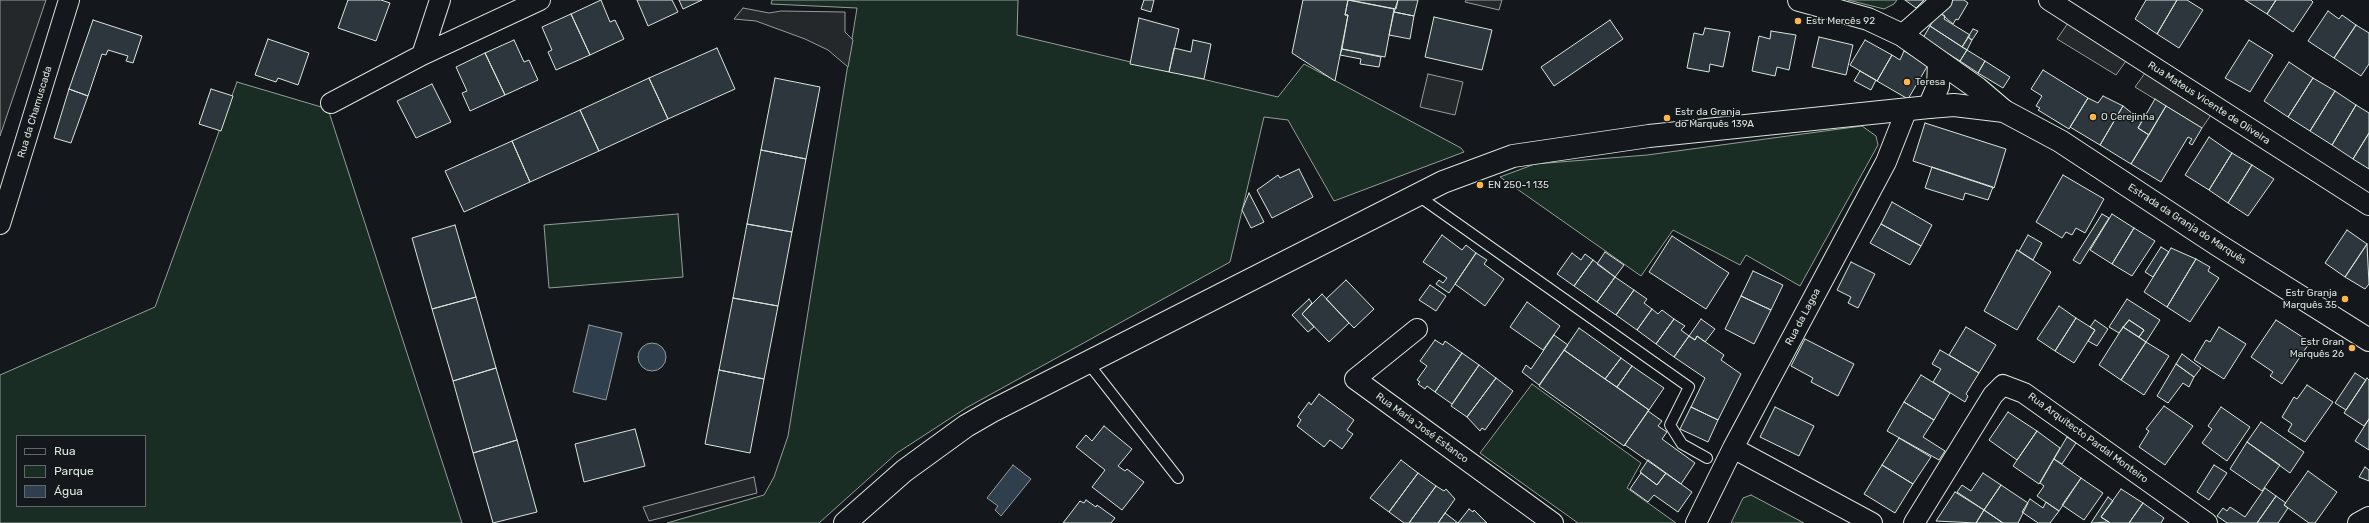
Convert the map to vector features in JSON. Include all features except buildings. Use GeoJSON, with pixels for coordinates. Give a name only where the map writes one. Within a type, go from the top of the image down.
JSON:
{"type":"FeatureCollection","features":[{"type":"Feature","properties":{"kind":"main road","name":"Estrada da Granja do Marquês"},"geometry":{"type":"LineString","coordinates":[[1799,0],[1868,19],[1902,35],[1977,88],[2004,110],[2054,137],[2218,245],[2369,340]]}},
{"type":"Feature","properties":{"kind":"main road"},"geometry":{"type":"LineString","coordinates":[[1929,107],[1938,86],[1939,62]]}},
{"type":"Feature","properties":{"kind":"main road","name":"Estrada da Granja do Marquês"},"geometry":{"type":"LineString","coordinates":[[845,523],[904,471],[966,426],[1417,195],[1466,172],[1506,158],[1533,151],[1649,136],[1954,105],[2004,110]]}},
{"type":"Feature","properties":{"kind":"street","name":"Rua da Chamuscada"},"geometry":{"type":"LineString","coordinates":[[0,224],[69,0]]}},
{"type":"Feature","properties":{"kind":"street"},"geometry":{"type":"LineString","coordinates":[[422,55],[440,0]]}},
{"type":"Feature","properties":{"kind":"street"},"geometry":{"type":"LineString","coordinates":[[331,103],[422,55],[540,0]]}},
{"type":"Feature","properties":{"kind":"street"},"geometry":{"type":"LineString","coordinates":[[1902,35],[1942,0]]}},
{"type":"Feature","properties":{"kind":"street","name":"Rua Mateus Vicente de Oliveira"},"geometry":{"type":"LineString","coordinates":[[2049,0],[2369,205]]}},
{"type":"Feature","properties":{"kind":"street","name":"Rua da Lagoa"},"geometry":{"type":"LineString","coordinates":[[1696,523],[1733,448],[1886,162],[1907,109]]}},
{"type":"Feature","properties":{"kind":"street","name":"Rua Maria José Estanco"},"geometry":{"type":"LineString","coordinates":[[1417,329],[1355,379],[1553,523]]}},
{"type":"Feature","properties":{"kind":"street","name":"Rua Arquitecto Pardal Monteiro"},"geometry":{"type":"LineString","coordinates":[[1914,523],[1993,395],[2003,385],[2024,393],[2207,523]]}},
{"type":"Feature","properties":{"kind":"street"},"geometry":{"type":"LineString","coordinates":[[1733,448],[1872,523]]}},
{"type":"Feature","properties":{"kind":"street"},"geometry":{"type":"LineString","coordinates":[[2358,523],[2369,517]]}},
{"type":"Feature","properties":{"kind":"lane"},"geometry":{"type":"LineString","coordinates":[[1417,195],[1689,387],[1670,425],[1682,444],[1707,458]]}},
{"type":"Feature","properties":{"kind":"lane"},"geometry":{"type":"LineString","coordinates":[[1088,363],[1178,478]]}},
{"type":"Feature","properties":{"kind":"green space"},"geometry":{"type":"Polygon","coordinates":[[[772,0],[1018,0],[1017,35],[1278,97],[1304,64],[1461,148],[1464,152],[1334,201],[1288,120],[1264,117],[1230,262],[966,408],[897,453],[819,523],[667,523],[764,495],[774,477],[788,436],[857,8],[771,4],[772,0]]]}},
{"type":"Feature","properties":{"kind":"green space"},"geometry":{"type":"Polygon","coordinates":[[[1848,0],[1897,0],[1894,4],[1884,9],[1848,0]]]}},
{"type":"Feature","properties":{"kind":"green space"},"geometry":{"type":"Polygon","coordinates":[[[237,82],[328,109],[462,523],[0,523],[0,375],[155,307],[237,82]]]}},
{"type":"Feature","properties":{"kind":"green space"},"geometry":{"type":"Polygon","coordinates":[[[1862,126],[1876,136],[1878,145],[1800,286],[1746,255],[1740,265],[1673,230],[1641,276],[1500,177],[1535,164],[1647,155],[1862,126]]]}},
{"type":"Feature","properties":{"kind":"green space"},"geometry":{"type":"Polygon","coordinates":[[[678,214],[683,277],[549,288],[544,225],[678,214]]]}},
{"type":"Feature","properties":{"kind":"green space"},"geometry":{"type":"Polygon","coordinates":[[[1532,384],[1641,463],[1627,488],[1676,523],[1578,523],[1480,453],[1532,384]]]}},
{"type":"Feature","properties":{"kind":"green space"},"geometry":{"type":"Polygon","coordinates":[[[1751,495],[1804,523],[1731,523],[1743,498],[1751,495]]]}},
{"type":"Feature","properties":{"kind":"shaded area"},"geometry":{"type":"Polygon","coordinates":[[[0,0],[46,0],[0,136],[0,0]]]}},
{"type":"Feature","properties":{"kind":"shaded area"},"geometry":{"type":"Polygon","coordinates":[[[1466,0],[1502,0],[1499,10],[1465,2],[1466,0]]]}},
{"type":"Feature","properties":{"kind":"shaded area"},"geometry":{"type":"Polygon","coordinates":[[[743,8],[769,13],[781,11],[845,12],[845,32],[853,40],[848,67],[828,50],[805,39],[756,21],[734,19],[743,8]]]}},
{"type":"Feature","properties":{"kind":"shaded area"},"geometry":{"type":"Polygon","coordinates":[[[2068,23],[2126,61],[2116,75],[2057,39],[2068,23]]]}},
{"type":"Feature","properties":{"kind":"shaded area"},"geometry":{"type":"Polygon","coordinates":[[[2145,73],[2211,115],[2202,128],[2135,87],[2145,73]]]}},
{"type":"Feature","properties":{"kind":"shaded area"},"geometry":{"type":"Polygon","coordinates":[[[1428,74],[1463,82],[1455,115],[1420,107],[1428,74]]]}},
{"type":"Feature","properties":{"kind":"shaded area"},"geometry":{"type":"Polygon","coordinates":[[[754,477],[757,493],[649,521],[643,507],[754,477]]]}},
{"type":"Feature","properties":{"kind":"water"},"geometry":{"type":"Polygon","coordinates":[[[589,325],[622,333],[606,400],[573,392],[589,325]]]}},
{"type":"Feature","properties":{"kind":"water"},"geometry":{"type":"Polygon","coordinates":[[[652,343],[662,347],[666,357],[662,367],[652,371],[642,367],[638,357],[642,347],[652,343]]]}},
{"type":"Feature","properties":{"kind":"water"},"geometry":{"type":"Polygon","coordinates":[[[1013,465],[1031,479],[1001,516],[995,510],[998,506],[987,498],[1013,465]]]}},
{"type":"Feature","properties":{"kind":"place","name":"Estr Mercês 92"},"geometry":{"type":"Point","coordinates":[1798,21]}},
{"type":"Feature","properties":{"kind":"place","name":"Teresa"},"geometry":{"type":"Point","coordinates":[1907,82]}},
{"type":"Feature","properties":{"kind":"place","name":"O Cerejinha"},"geometry":{"type":"Point","coordinates":[2093,117]}},
{"type":"Feature","properties":{"kind":"place","name":"Estr da Granja do Marquês 139A"},"geometry":{"type":"Point","coordinates":[1667,118]}},
{"type":"Feature","properties":{"kind":"place","name":"EN 250-1 135"},"geometry":{"type":"Point","coordinates":[1480,185]}},
{"type":"Feature","properties":{"kind":"place","name":"Estr Granja Marquês 35"},"geometry":{"type":"Point","coordinates":[2345,299]}},
{"type":"Feature","properties":{"kind":"place","name":"Estr Gran Marquês 26"},"geometry":{"type":"Point","coordinates":[2352,348]}}]}
